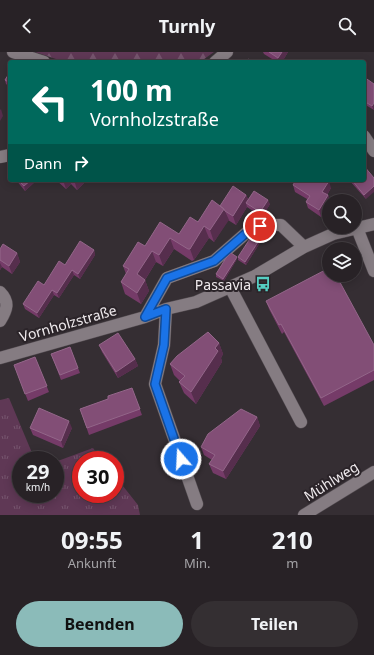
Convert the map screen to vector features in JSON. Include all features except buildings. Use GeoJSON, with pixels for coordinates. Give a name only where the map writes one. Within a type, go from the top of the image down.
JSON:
{"type":"FeatureCollection","features":[{"type":"Feature","properties":{"kind":"street"},"geometry":{"type":"LineString","coordinates":[[13,52],[38,60]]}},
{"type":"Feature","properties":{"kind":"street"},"geometry":{"type":"LineString","coordinates":[[217,60],[227,52]]}},
{"type":"Feature","properties":{"kind":"street"},"geometry":{"type":"LineString","coordinates":[[366,139],[374,151]]}},
{"type":"Feature","properties":{"kind":"street","name":"Vornholzstraße"},"geometry":{"type":"LineString","coordinates":[[362,227],[374,224]]}},
{"type":"Feature","properties":{"kind":"street"},"geometry":{"type":"LineString","coordinates":[[145,317],[167,278],[214,261],[252,228],[268,225],[280,225],[304,247]]}},
{"type":"Feature","properties":{"kind":"street","name":"Vornholzstraße"},"geometry":{"type":"LineString","coordinates":[[0,358],[145,317],[166,309],[196,302],[255,276],[304,247],[334,234]]}},
{"type":"Feature","properties":{"kind":"street"},"geometry":{"type":"LineString","coordinates":[[359,234],[374,271]]}},
{"type":"Feature","properties":{"kind":"street"},"geometry":{"type":"LineString","coordinates":[[230,287],[301,422]]}},
{"type":"Feature","properties":{"kind":"street","name":"Vornholzstraße"},"geometry":{"type":"LineString","coordinates":[[0,292],[6,298],[7,309],[0,321]]}},
{"type":"Feature","properties":{"kind":"street"},"geometry":{"type":"LineString","coordinates":[[166,309],[164,345],[155,384],[197,504]]}},
{"type":"Feature","properties":{"kind":"street","name":"Mühlweg"},"geometry":{"type":"LineString","coordinates":[[304,515],[374,472]]}},
{"type":"Feature","properties":{"kind":"green space"},"geometry":{"type":"Polygon","coordinates":[[[35,52],[214,52],[203,60],[59,60],[35,52]]]}},
{"type":"Feature","properties":{"kind":"green space"},"geometry":{"type":"Polygon","coordinates":[[[9,398],[31,451],[12,451],[12,503],[64,503],[64,459],[72,456],[72,503],[124,503],[124,487],[138,505],[140,515],[0,515],[0,400],[9,398]]]}},
{"type":"Feature","properties":{"kind":"green space"},"geometry":{"type":"Polygon","coordinates":[[[93,448],[95,451],[85,451],[93,448]]]}},
{"type":"Feature","properties":{"kind":"place","name":"Passavia"},"geometry":{"type":"Point","coordinates":[263,284]}},
{"type":"Feature","properties":{"kind":"route"},"geometry":{"type":"LineString","coordinates":[[181,459],[155,384],[164,345],[166,309],[145,317],[167,278],[214,261],[252,228],[260,226]]}}]}
